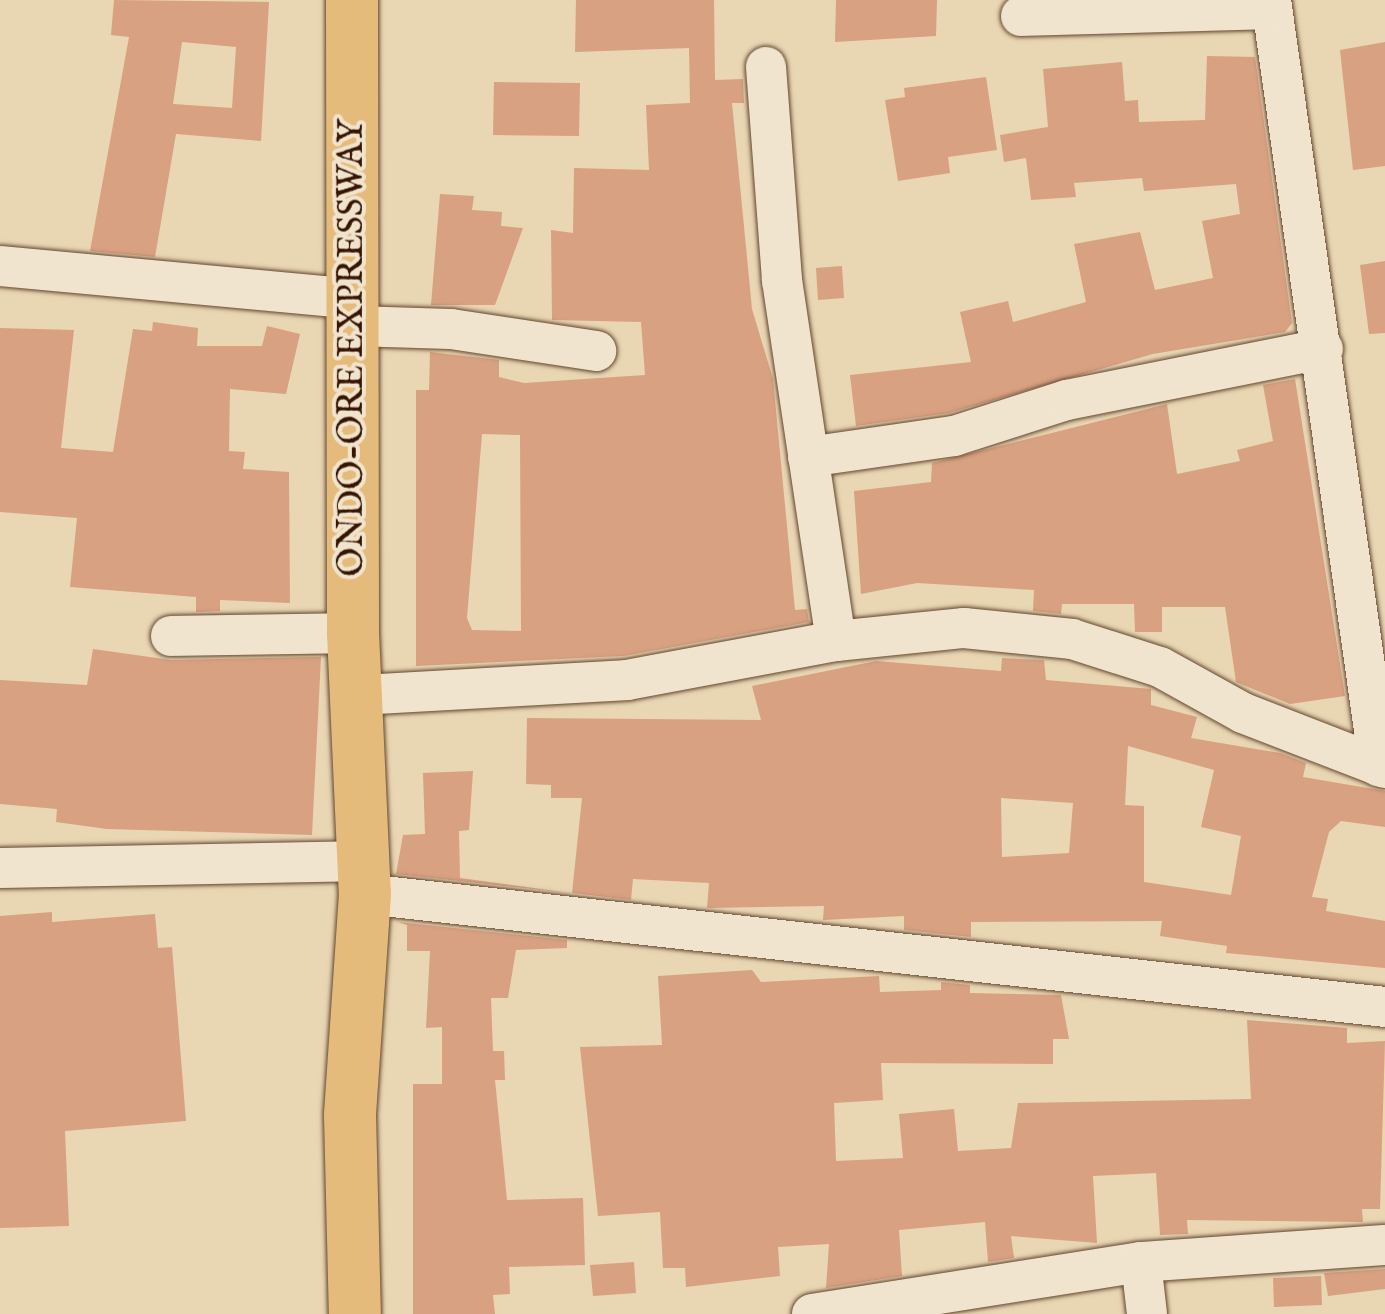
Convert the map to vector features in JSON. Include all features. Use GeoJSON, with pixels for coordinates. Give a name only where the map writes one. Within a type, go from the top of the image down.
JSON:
{"type":"FeatureCollection","features":[{"type":"Feature","properties":{"kind":"main road","name":"ONDO-ORE EXPRESSWAY"},"geometry":{"type":"LineString","coordinates":[[352,0],[352,633],[360,695],[362,877],[350,1115],[355,1314]]}},
{"type":"Feature","properties":{"kind":"street"},"geometry":{"type":"LineString","coordinates":[[360,695],[627,680],[836,640],[964,628],[1072,639],[1160,667],[1243,713],[1382,767],[1272,5],[1021,16]]}},
{"type":"Feature","properties":{"kind":"street"},"geometry":{"type":"LineString","coordinates":[[766,67],[808,457],[836,640]]}},
{"type":"Feature","properties":{"kind":"street"},"geometry":{"type":"LineString","coordinates":[[0,266],[353,313],[596,351]]}},
{"type":"Feature","properties":{"kind":"street"},"geometry":{"type":"LineString","coordinates":[[808,457],[954,436],[1067,400],[1323,349]]}},
{"type":"Feature","properties":{"kind":"street"},"geometry":{"type":"LineString","coordinates":[[171,636],[352,633]]}},
{"type":"Feature","properties":{"kind":"street"},"geometry":{"type":"LineString","coordinates":[[0,868],[362,877],[1385,1007]]}},
{"type":"Feature","properties":{"kind":"street"},"geometry":{"type":"LineString","coordinates":[[812,1314],[1141,1262],[1385,1245]]}},
{"type":"Feature","properties":{"kind":"street"},"geometry":{"type":"LineString","coordinates":[[1141,1262],[1147,1314]]}},
{"type":"Feature","properties":{"kind":"building"},"geometry":{"type":"Polygon","coordinates":[[[114,0],[269,2],[261,141],[176,134],[155,257],[90,251],[129,37],[111,35],[114,0]],[[182,42],[173,104],[232,108],[236,47],[182,42]]]}},
{"type":"Feature","properties":{"kind":"building"},"geometry":{"type":"Polygon","coordinates":[[[576,0],[714,0],[715,80],[743,79],[744,103],[732,103],[752,309],[773,379],[795,610],[807,609],[809,622],[624,656],[416,666],[416,390],[429,390],[430,352],[499,360],[499,377],[524,383],[645,375],[641,322],[552,320],[551,230],[573,233],[574,168],[649,170],[646,105],[690,103],[689,48],[575,52],[576,0]],[[482,434],[467,618],[472,630],[521,631],[520,435],[482,434]]]}},
{"type":"Feature","properties":{"kind":"building"},"geometry":{"type":"Polygon","coordinates":[[[836,0],[937,0],[936,36],[835,42],[836,0]]]}},
{"type":"Feature","properties":{"kind":"building"},"geometry":{"type":"Polygon","coordinates":[[[1385,42],[1385,166],[1353,170],[1340,50],[1385,42]]]}},
{"type":"Feature","properties":{"kind":"building"},"geometry":{"type":"Polygon","coordinates":[[[1207,56],[1255,57],[1292,323],[1285,332],[1153,354],[949,413],[856,426],[850,375],[971,362],[960,312],[1008,301],[1013,322],[1086,302],[1074,244],[1140,232],[1155,290],[1213,278],[1202,221],[1240,214],[1236,184],[1144,191],[1142,178],[1074,183],[1076,197],[1031,200],[1026,158],[1004,162],[1000,135],[1048,127],[1043,69],[1122,62],[1125,101],[1138,100],[1139,122],[1205,120],[1207,56]]]}},
{"type":"Feature","properties":{"kind":"building"},"geometry":{"type":"Polygon","coordinates":[[[986,77],[997,150],[948,157],[950,173],[898,181],[885,100],[905,97],[904,88],[986,77]]]}},
{"type":"Feature","properties":{"kind":"building"},"geometry":{"type":"Polygon","coordinates":[[[494,82],[580,83],[579,136],[493,135],[494,82]]]}},
{"type":"Feature","properties":{"kind":"building"},"geometry":{"type":"Polygon","coordinates":[[[440,194],[474,196],[472,210],[502,212],[501,226],[523,228],[495,305],[431,305],[440,194]]]}},
{"type":"Feature","properties":{"kind":"building"},"geometry":{"type":"Polygon","coordinates":[[[1385,261],[1385,333],[1369,334],[1360,265],[1385,261]]]}},
{"type":"Feature","properties":{"kind":"building"},"geometry":{"type":"Polygon","coordinates":[[[842,266],[844,298],[818,300],[816,268],[842,266]]]}},
{"type":"Feature","properties":{"kind":"building"},"geometry":{"type":"Polygon","coordinates":[[[153,322],[198,328],[197,346],[262,346],[267,326],[300,334],[286,394],[230,389],[229,451],[245,452],[243,469],[289,472],[290,603],[220,600],[220,611],[196,612],[196,597],[70,587],[77,518],[0,512],[0,328],[74,330],[61,448],[113,452],[133,329],[152,331],[153,322]]]}},
{"type":"Feature","properties":{"kind":"building"},"geometry":{"type":"Polygon","coordinates":[[[1295,379],[1345,696],[1290,704],[1236,682],[1225,607],[1162,607],[1162,632],[1135,632],[1134,604],[1062,604],[1061,614],[1033,611],[1034,590],[917,583],[861,594],[854,491],[931,482],[932,463],[1167,404],[1177,474],[1240,461],[1237,450],[1273,441],[1263,385],[1295,379]]]}},
{"type":"Feature","properties":{"kind":"building"},"geometry":{"type":"Polygon","coordinates":[[[93,649],[171,660],[321,657],[312,835],[107,829],[56,822],[57,809],[0,804],[0,680],[87,685],[93,649]]]}},
{"type":"Feature","properties":{"kind":"building"},"geometry":{"type":"Polygon","coordinates":[[[1002,658],[1044,660],[1046,680],[1151,689],[1151,705],[1197,717],[1191,738],[1280,753],[1306,763],[1303,777],[1385,791],[1385,827],[1341,821],[1329,832],[1312,897],[1328,899],[1326,911],[1385,921],[1385,968],[1226,953],[1227,946],[1160,936],[1162,921],[971,922],[971,937],[904,930],[904,916],[823,920],[824,906],[707,908],[709,883],[633,879],[631,900],[572,893],[582,798],[551,798],[551,785],[526,784],[527,718],[761,720],[752,686],[876,661],[1001,671],[1002,658]],[[1128,746],[1125,805],[1144,806],[1144,882],[1231,895],[1241,836],[1201,827],[1214,770],[1128,746]],[[1001,798],[1002,857],[1069,853],[1073,803],[1001,798]]]}},
{"type":"Feature","properties":{"kind":"building"},"geometry":{"type":"Polygon","coordinates":[[[473,771],[469,830],[459,831],[460,878],[570,893],[396,874],[403,835],[425,834],[423,773],[473,771]]]}},
{"type":"Feature","properties":{"kind":"building"},"geometry":{"type":"Polygon","coordinates":[[[52,912],[52,922],[155,914],[158,948],[172,947],[186,1121],[65,1131],[69,1226],[0,1228],[0,916],[52,912]]]}},
{"type":"Feature","properties":{"kind":"building"},"geometry":{"type":"Polygon","coordinates":[[[398,922],[567,940],[567,948],[516,950],[508,998],[491,998],[493,1051],[504,1051],[505,1080],[495,1080],[507,1200],[583,1198],[585,1265],[509,1267],[510,1294],[493,1295],[495,1314],[413,1314],[413,1084],[442,1084],[442,1027],[426,1028],[430,951],[407,951],[407,925],[398,922]]]}},
{"type":"Feature","properties":{"kind":"building"},"geometry":{"type":"Polygon","coordinates":[[[752,970],[761,982],[879,976],[880,992],[941,990],[941,982],[970,985],[970,993],[1061,995],[1069,1039],[1053,1039],[1053,1064],[881,1063],[883,1100],[834,1103],[836,1161],[903,1158],[899,1114],[954,1109],[958,1151],[1011,1148],[1018,1103],[1251,1099],[1247,1020],[1347,1028],[1347,1043],[1385,1041],[1380,1209],[1362,1209],[1363,1222],[1187,1220],[1188,1234],[1160,1235],[1156,1173],[1093,1176],[1097,1243],[1011,1236],[1014,1258],[988,1262],[985,1222],[899,1230],[902,1276],[826,1288],[829,1244],[778,1247],[780,1276],[686,1287],[685,1268],[663,1268],[660,1212],[598,1216],[580,1047],[662,1045],[658,976],[752,970]]]}},
{"type":"Feature","properties":{"kind":"building"},"geometry":{"type":"Polygon","coordinates":[[[634,1262],[636,1293],[593,1296],[590,1265],[634,1262]]]}},
{"type":"Feature","properties":{"kind":"building"},"geometry":{"type":"Polygon","coordinates":[[[1385,1269],[1385,1289],[1328,1296],[1324,1273],[1385,1269]]]}},
{"type":"Feature","properties":{"kind":"building"},"geometry":{"type":"Polygon","coordinates":[[[1321,1276],[1322,1305],[1274,1307],[1273,1278],[1321,1276]]]}}]}
